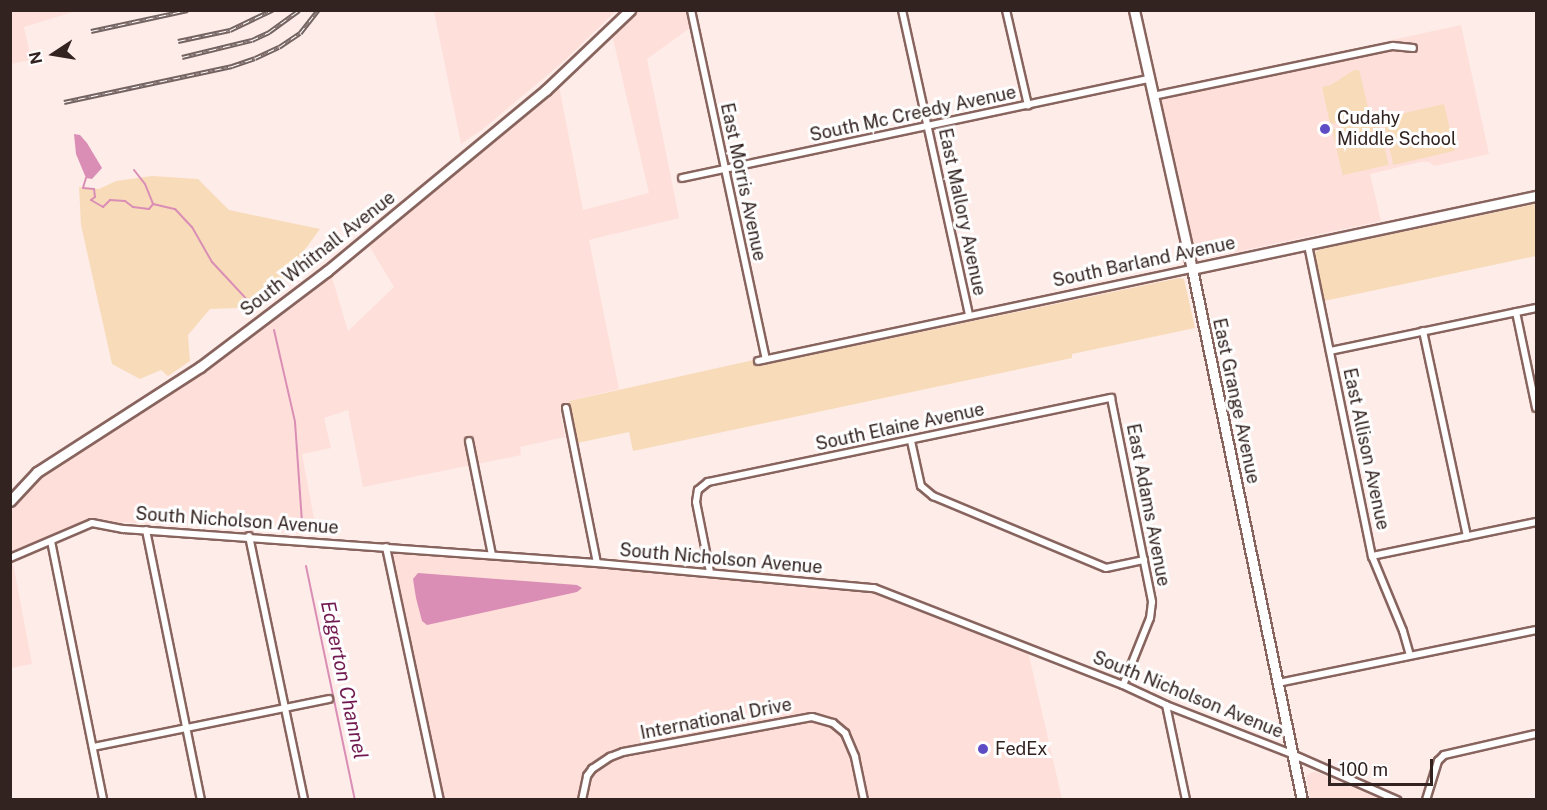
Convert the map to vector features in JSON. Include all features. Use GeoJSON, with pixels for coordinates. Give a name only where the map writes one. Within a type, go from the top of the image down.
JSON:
{"type":"FeatureCollection","features":[{"type":"Feature","properties":{"kind":"street","name":"South Whitnall Avenue"},"geometry":{"type":"LineString","coordinates":[[10,501],[37,472],[200,367],[327,271],[540,95],[630,10]]}},
{"type":"Feature","properties":{"kind":"street","name":"East Morris Avenue"},"geometry":{"type":"LineString","coordinates":[[691,10],[766,359]]}},
{"type":"Feature","properties":{"kind":"street","name":"East Mallory Avenue"},"geometry":{"type":"LineString","coordinates":[[902,10],[969,315]]}},
{"type":"Feature","properties":{"kind":"street"},"geometry":{"type":"LineString","coordinates":[[1006,10],[1028,105]]}},
{"type":"Feature","properties":{"kind":"street","name":"East Grange Avenue"},"geometry":{"type":"LineString","coordinates":[[1134,10],[1192,269],[1302,800]]}},
{"type":"Feature","properties":{"kind":"street"},"geometry":{"type":"LineString","coordinates":[[1153,96],[1392,46],[1413,48]]}},
{"type":"Feature","properties":{"kind":"street","name":"South Mc Creedy Avenue"},"geometry":{"type":"LineString","coordinates":[[682,178],[1149,79]]}},
{"type":"Feature","properties":{"kind":"street","name":"South Barland Avenue"},"geometry":{"type":"LineString","coordinates":[[758,361],[1536,196]]}},
{"type":"Feature","properties":{"kind":"street","name":"East Allison Avenue"},"geometry":{"type":"LineString","coordinates":[[1308,245],[1372,556],[1403,631],[1410,655]]}},
{"type":"Feature","properties":{"kind":"street"},"geometry":{"type":"LineString","coordinates":[[1330,351],[1536,308]]}},
{"type":"Feature","properties":{"kind":"street"},"geometry":{"type":"LineString","coordinates":[[1516,312],[1536,408]]}},
{"type":"Feature","properties":{"kind":"street"},"geometry":{"type":"LineString","coordinates":[[1423,332],[1467,536]]}},
{"type":"Feature","properties":{"kind":"street","name":"South Elaine Avenue"},"geometry":{"type":"LineString","coordinates":[[710,572],[696,502],[698,490],[708,482],[1111,398]]}},
{"type":"Feature","properties":{"kind":"street","name":"East Adams Avenue"},"geometry":{"type":"LineString","coordinates":[[1111,398],[1152,602],[1150,618],[1123,685]]}},
{"type":"Feature","properties":{"kind":"street"},"geometry":{"type":"LineString","coordinates":[[566,408],[597,563]]}},
{"type":"Feature","properties":{"kind":"street"},"geometry":{"type":"LineString","coordinates":[[469,441],[492,555]]}},
{"type":"Feature","properties":{"kind":"street"},"geometry":{"type":"LineString","coordinates":[[911,441],[921,486],[933,496],[1106,568],[1144,560]]}},
{"type":"Feature","properties":{"kind":"street"},"geometry":{"type":"LineString","coordinates":[[1372,556],[1536,522]]}},
{"type":"Feature","properties":{"kind":"street","name":"South Nicholson Avenue"},"geometry":{"type":"LineString","coordinates":[[10,558],[92,523],[146,530],[710,572],[874,588],[1123,685],[1166,705],[1292,754],[1397,800]]}},
{"type":"Feature","properties":{"kind":"street"},"geometry":{"type":"LineString","coordinates":[[146,530],[201,800]]}},
{"type":"Feature","properties":{"kind":"street"},"geometry":{"type":"LineString","coordinates":[[249,536],[304,800]]}},
{"type":"Feature","properties":{"kind":"street"},"geometry":{"type":"LineString","coordinates":[[51,542],[103,800]]}},
{"type":"Feature","properties":{"kind":"street"},"geometry":{"type":"LineString","coordinates":[[386,547],[440,800]]}},
{"type":"Feature","properties":{"kind":"street"},"geometry":{"type":"LineString","coordinates":[[1278,683],[1536,630]]}},
{"type":"Feature","properties":{"kind":"street"},"geometry":{"type":"LineString","coordinates":[[93,747],[329,699]]}},
{"type":"Feature","properties":{"kind":"street"},"geometry":{"type":"LineString","coordinates":[[1166,705],[1186,800]]}},
{"type":"Feature","properties":{"kind":"street","name":"International Drive"},"geometry":{"type":"LineString","coordinates":[[582,800],[586,776],[610,757],[622,752],[812,717],[833,723],[845,733],[855,757],[864,800]]}},
{"type":"Feature","properties":{"kind":"street"},"geometry":{"type":"LineString","coordinates":[[1426,800],[1438,761],[1444,755],[1536,734]]}},
{"type":"Feature","properties":{"kind":"shaded area"},"geometry":{"type":"Polygon","coordinates":[[[11,10],[76,11],[24,27],[31,60],[11,64],[11,10]]]}},
{"type":"Feature","properties":{"kind":"shaded area"},"geometry":{"type":"Polygon","coordinates":[[[434,10],[616,11],[563,62],[483,129],[461,144],[434,10]]]}},
{"type":"Feature","properties":{"kind":"shaded area"},"geometry":{"type":"Polygon","coordinates":[[[630,11],[691,11],[694,25],[647,59],[679,218],[589,240],[619,389],[569,401],[570,408],[560,410],[565,437],[520,447],[521,455],[363,487],[348,410],[324,418],[331,448],[302,454],[317,535],[122,522],[123,529],[92,523],[12,558],[32,664],[11,668],[10,501],[37,472],[176,388],[331,274],[348,331],[394,287],[368,244],[559,86],[583,210],[649,193],[611,30],[630,11]]]}},
{"type":"Feature","properties":{"kind":"shaded area","name":"Cudahy Middle School"},"geometry":{"type":"Polygon","coordinates":[[[1461,25],[1489,154],[1434,166],[1429,162],[1420,162],[1370,174],[1381,221],[1203,259],[1195,257],[1161,104],[1164,98],[1393,50],[1392,40],[1461,25]]]}},
{"type":"Feature","properties":{"kind":"shaded area"},"geometry":{"type":"Polygon","coordinates":[[[1354,70],[1359,70],[1369,111],[1367,116],[1330,124],[1322,87],[1331,85],[1354,70]]]}},
{"type":"Feature","properties":{"kind":"shaded area"},"geometry":{"type":"Polygon","coordinates":[[[1444,104],[1455,151],[1393,165],[1383,118],[1444,104]]]}},
{"type":"Feature","properties":{"kind":"shaded area"},"geometry":{"type":"Polygon","coordinates":[[[1378,119],[1389,165],[1343,175],[1332,130],[1378,119]]]}},
{"type":"Feature","properties":{"kind":"shaded area"},"geometry":{"type":"Polygon","coordinates":[[[74,134],[80,135],[87,143],[102,168],[92,179],[86,178],[76,154],[74,134]]]}},
{"type":"Feature","properties":{"kind":"shaded area"},"geometry":{"type":"Polygon","coordinates":[[[152,176],[198,179],[229,210],[320,229],[278,286],[237,308],[210,309],[188,335],[190,361],[168,376],[161,370],[140,379],[112,364],[81,225],[79,187],[99,189],[116,181],[152,176]]]}},
{"type":"Feature","properties":{"kind":"shaded area"},"geometry":{"type":"Polygon","coordinates":[[[1536,204],[1536,256],[1324,301],[1314,256],[1317,250],[1536,204]]]}},
{"type":"Feature","properties":{"kind":"shaded area"},"geometry":{"type":"Polygon","coordinates":[[[1179,278],[1184,279],[1195,328],[1072,354],[1072,358],[633,451],[629,432],[577,443],[569,401],[758,359],[760,366],[1179,278]]]}},
{"type":"Feature","properties":{"kind":"shaded area"},"geometry":{"type":"Polygon","coordinates":[[[386,547],[874,588],[1027,647],[1062,799],[440,799],[386,547]]]}},
{"type":"Feature","properties":{"kind":"shaded area"},"geometry":{"type":"Polygon","coordinates":[[[418,573],[577,585],[582,588],[577,592],[427,625],[422,621],[416,598],[413,579],[418,573]]]}},
{"type":"Feature","properties":{"kind":"shaded area"},"geometry":{"type":"Polygon","coordinates":[[[1312,772],[1379,799],[1310,799],[1306,776],[1312,772]]]}},
{"type":"Feature","properties":{"kind":"waterway"},"geometry":{"type":"LineString","coordinates":[[134,170],[145,184],[153,204]]}},
{"type":"Feature","properties":{"kind":"waterway","name":"Edgerton Channel"},"geometry":{"type":"LineString","coordinates":[[86,178],[83,188],[94,189],[95,197],[91,200],[103,207],[110,200],[125,201],[133,207],[149,209],[153,204],[175,209],[192,227],[212,262],[254,307]]}},
{"type":"Feature","properties":{"kind":"waterway","name":"Edgerton Channel"},"geometry":{"type":"LineString","coordinates":[[274,330],[295,422],[302,523]]}},
{"type":"Feature","properties":{"kind":"waterway","name":"Edgerton Channel"},"geometry":{"type":"LineString","coordinates":[[306,566],[355,800]]}},
{"type":"Feature","properties":{"kind":"railway"},"geometry":{"type":"LineString","coordinates":[[91,31],[188,10]]}},
{"type":"Feature","properties":{"kind":"railway"},"geometry":{"type":"LineString","coordinates":[[178,41],[230,30],[272,10]]}},
{"type":"Feature","properties":{"kind":"railway"},"geometry":{"type":"LineString","coordinates":[[182,57],[252,40],[269,32],[299,10]]}},
{"type":"Feature","properties":{"kind":"railway"},"geometry":{"type":"LineString","coordinates":[[64,102],[232,66],[255,58],[279,47],[300,33],[318,10]]}},
{"type":"Feature","properties":{"kind":"place","name":"Cudahy Middle School"},"geometry":{"type":"Point","coordinates":[1325,129]}},
{"type":"Feature","properties":{"kind":"place","name":"FedEx"},"geometry":{"type":"Point","coordinates":[983,749]}}]}
